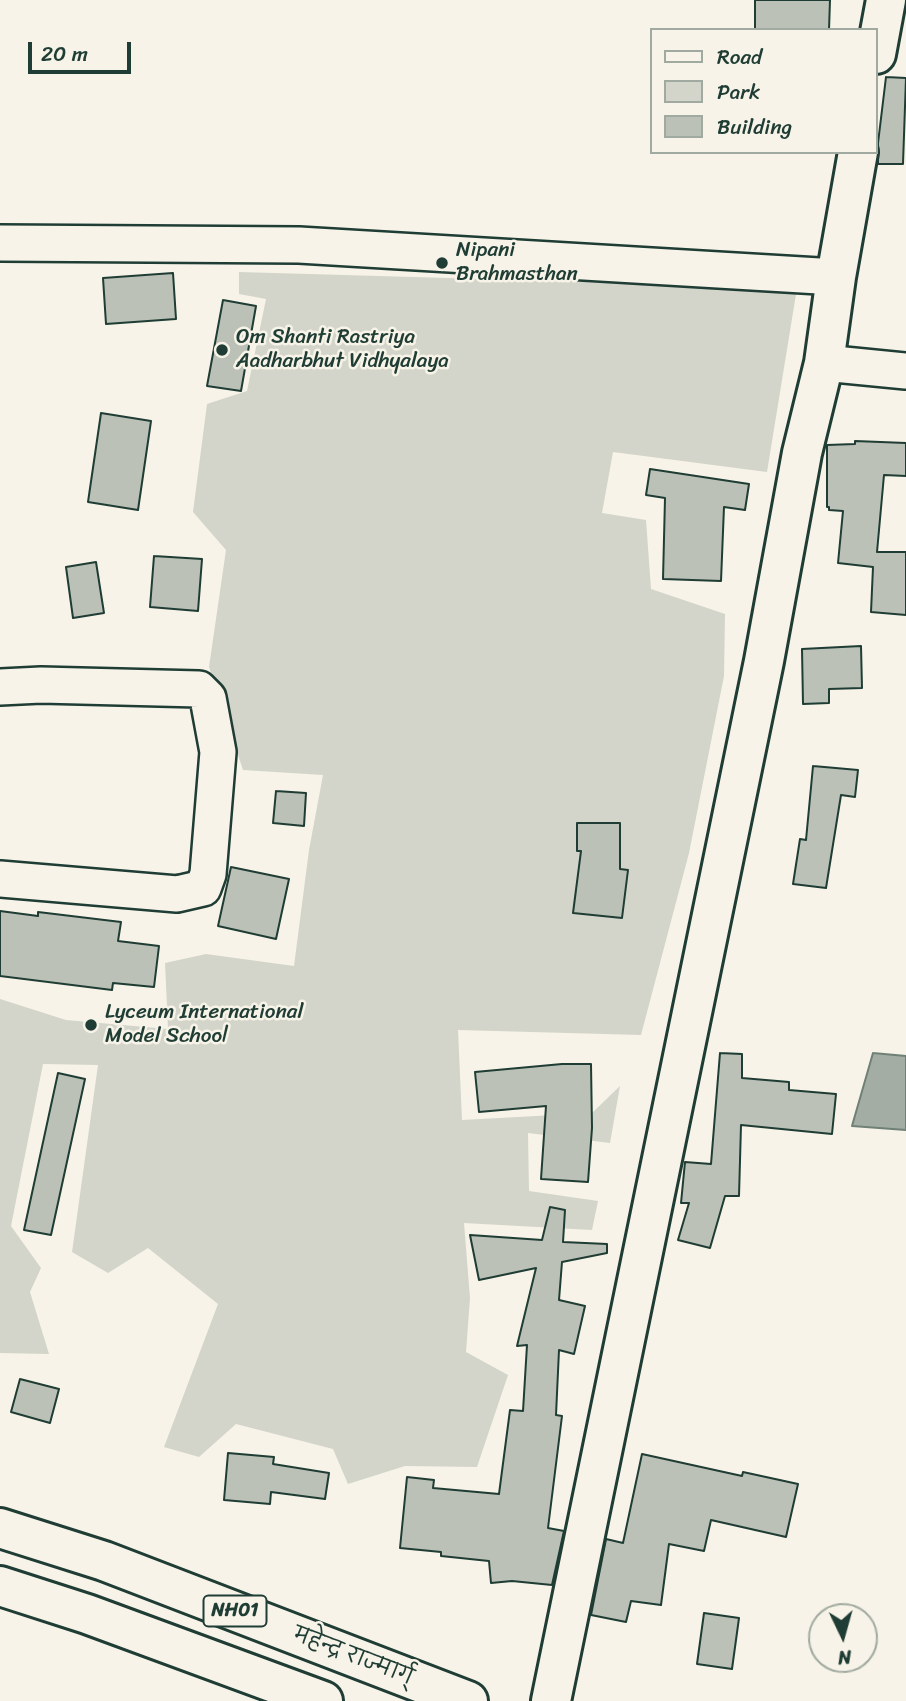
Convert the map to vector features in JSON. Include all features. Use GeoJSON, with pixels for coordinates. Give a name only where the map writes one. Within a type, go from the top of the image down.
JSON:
{"type":"FeatureCollection","features":[{"type":"Feature","properties":{"kind":"main road"},"geometry":{"type":"LineString","coordinates":[[878,43],[886,0]]}},
{"type":"Feature","properties":{"kind":"main road"},"geometry":{"type":"LineString","coordinates":[[551,1701],[764,661],[802,453],[824,363],[858,154]]}},
{"type":"Feature","properties":{"kind":"main road","name":"महेन्द्र राज्मार्ग्"},"geometry":{"type":"LineString","coordinates":[[0,1528],[104,1561],[468,1701]]}},
{"type":"Feature","properties":{"kind":"main road","name":"NH01"},"geometry":{"type":"LineString","coordinates":[[0,1586],[87,1614],[323,1701]]}},
{"type":"Feature","properties":{"kind":"street"},"geometry":{"type":"LineString","coordinates":[[0,243],[299,245],[836,277]]}},
{"type":"Feature","properties":{"kind":"street"},"geometry":{"type":"LineString","coordinates":[[824,363],[906,371]]}},
{"type":"Feature","properties":{"kind":"street"},"geometry":{"type":"LineString","coordinates":[[0,687],[41,685],[198,689],[208,698],[218,752],[208,874],[202,888],[177,894],[0,879]]}},
{"type":"Feature","properties":{"kind":"green space"},"geometry":{"type":"Polygon","coordinates":[[[239,272],[797,288],[767,472],[613,452],[602,513],[646,520],[651,589],[725,614],[724,676],[689,853],[641,1035],[458,1030],[462,1120],[592,1113],[620,1086],[610,1143],[528,1133],[529,1191],[598,1201],[592,1230],[464,1223],[470,1298],[466,1352],[508,1375],[477,1467],[405,1466],[348,1484],[333,1449],[236,1424],[199,1457],[164,1447],[218,1304],[148,1248],[108,1273],[72,1252],[98,1065],[43,1064],[11,1226],[41,1268],[30,1292],[49,1354],[0,1353],[0,999],[66,1020],[168,1029],[165,963],[206,954],[294,966],[309,850],[323,775],[243,770],[209,667],[226,550],[193,512],[207,404],[247,391],[266,299],[239,294],[239,272]]]}},
{"type":"Feature","properties":{"kind":"shaded area"},"geometry":{"type":"Polygon","coordinates":[[[873,1053],[906,1056],[906,1130],[852,1126],[873,1053]]]}},
{"type":"Feature","properties":{"kind":"building"},"geometry":{"type":"Polygon","coordinates":[[[755,0],[830,0],[829,28],[755,28],[755,0]]]}},
{"type":"Feature","properties":{"kind":"building"},"geometry":{"type":"Polygon","coordinates":[[[886,77],[906,78],[903,164],[878,164],[886,77]]]}},
{"type":"Feature","properties":{"kind":"building"},"geometry":{"type":"Polygon","coordinates":[[[173,273],[176,319],[106,324],[103,278],[173,273]]]}},
{"type":"Feature","properties":{"kind":"building"},"geometry":{"type":"Polygon","coordinates":[[[223,300],[256,306],[241,391],[207,386],[223,300]]]}},
{"type":"Feature","properties":{"kind":"building"},"geometry":{"type":"Polygon","coordinates":[[[101,413],[151,421],[138,510],[88,502],[101,413]]]}},
{"type":"Feature","properties":{"kind":"building"},"geometry":{"type":"Polygon","coordinates":[[[855,441],[906,443],[906,476],[884,475],[877,552],[906,552],[906,615],[871,612],[873,567],[838,563],[843,511],[829,510],[827,507],[827,445],[855,444],[855,441]]]}},
{"type":"Feature","properties":{"kind":"building"},"geometry":{"type":"Polygon","coordinates":[[[650,469],[749,484],[745,510],[724,507],[721,581],[663,579],[665,498],[646,495],[650,469]]]}},
{"type":"Feature","properties":{"kind":"building"},"geometry":{"type":"Polygon","coordinates":[[[154,556],[202,559],[198,611],[150,607],[154,556]]]}},
{"type":"Feature","properties":{"kind":"building"},"geometry":{"type":"Polygon","coordinates":[[[96,562],[104,613],[73,618],[66,567],[96,562]]]}},
{"type":"Feature","properties":{"kind":"building"},"geometry":{"type":"Polygon","coordinates":[[[861,646],[862,688],[829,689],[829,703],[803,704],[802,649],[861,646]]]}},
{"type":"Feature","properties":{"kind":"building"},"geometry":{"type":"Polygon","coordinates":[[[813,766],[858,770],[855,797],[841,795],[826,888],[793,884],[800,839],[806,840],[813,766]]]}},
{"type":"Feature","properties":{"kind":"building"},"geometry":{"type":"Polygon","coordinates":[[[276,791],[306,793],[304,826],[273,823],[276,791]]]}},
{"type":"Feature","properties":{"kind":"building"},"geometry":{"type":"Polygon","coordinates":[[[577,823],[620,823],[620,869],[628,870],[622,918],[573,913],[581,851],[577,851],[577,823]]]}},
{"type":"Feature","properties":{"kind":"building"},"geometry":{"type":"Polygon","coordinates":[[[231,867],[289,879],[276,939],[218,926],[231,867]]]}},
{"type":"Feature","properties":{"kind":"building"},"geometry":{"type":"Polygon","coordinates":[[[0,911],[38,916],[38,912],[121,922],[118,941],[159,946],[154,987],[113,983],[112,990],[0,976],[0,911]]]}},
{"type":"Feature","properties":{"kind":"building"},"geometry":{"type":"Polygon","coordinates":[[[720,1053],[742,1054],[742,1078],[789,1082],[789,1090],[836,1094],[832,1134],[741,1125],[739,1196],[725,1196],[710,1248],[678,1240],[689,1203],[681,1203],[685,1162],[711,1164],[720,1053]]]}},
{"type":"Feature","properties":{"kind":"building"},"geometry":{"type":"Polygon","coordinates":[[[591,1064],[592,1128],[588,1182],[541,1179],[546,1106],[479,1112],[475,1072],[591,1064]]]}},
{"type":"Feature","properties":{"kind":"building"},"geometry":{"type":"Polygon","coordinates":[[[58,1073],[85,1079],[51,1235],[24,1230],[58,1073]]]}},
{"type":"Feature","properties":{"kind":"building"},"geometry":{"type":"Polygon","coordinates":[[[550,1207],[565,1210],[563,1242],[607,1244],[607,1253],[562,1262],[559,1300],[585,1306],[574,1354],[559,1350],[556,1415],[562,1416],[548,1528],[564,1531],[552,1585],[512,1581],[491,1583],[489,1561],[400,1548],[407,1477],[434,1480],[433,1488],[499,1494],[510,1410],[523,1411],[527,1345],[517,1346],[536,1268],[479,1280],[470,1235],[542,1240],[550,1207]]]}},
{"type":"Feature","properties":{"kind":"building"},"geometry":{"type":"Polygon","coordinates":[[[20,1379],[59,1389],[50,1423],[11,1412],[20,1379]]]}},
{"type":"Feature","properties":{"kind":"building"},"geometry":{"type":"Polygon","coordinates":[[[228,1453],[274,1457],[273,1464],[329,1473],[325,1499],[271,1492],[270,1504],[224,1500],[228,1453]]]}},
{"type":"Feature","properties":{"kind":"building"},"geometry":{"type":"Polygon","coordinates":[[[642,1454],[742,1476],[743,1472],[798,1484],[786,1537],[711,1520],[704,1551],[669,1544],[661,1605],[631,1601],[626,1622],[591,1615],[606,1539],[623,1543],[642,1454]]]}},
{"type":"Feature","properties":{"kind":"building"},"geometry":{"type":"Polygon","coordinates":[[[704,1613],[739,1618],[732,1669],[697,1664],[704,1613]]]}},
{"type":"Feature","properties":{"kind":"place","name":"Nipani Brahmasthan"},"geometry":{"type":"Point","coordinates":[442,263]}},
{"type":"Feature","properties":{"kind":"place","name":"Om Shanti Rastriya Aadharbhut Vidhyalaya"},"geometry":{"type":"Point","coordinates":[222,350]}},
{"type":"Feature","properties":{"kind":"place","name":"Lyceum International Model School"},"geometry":{"type":"Point","coordinates":[91,1025]}}]}
